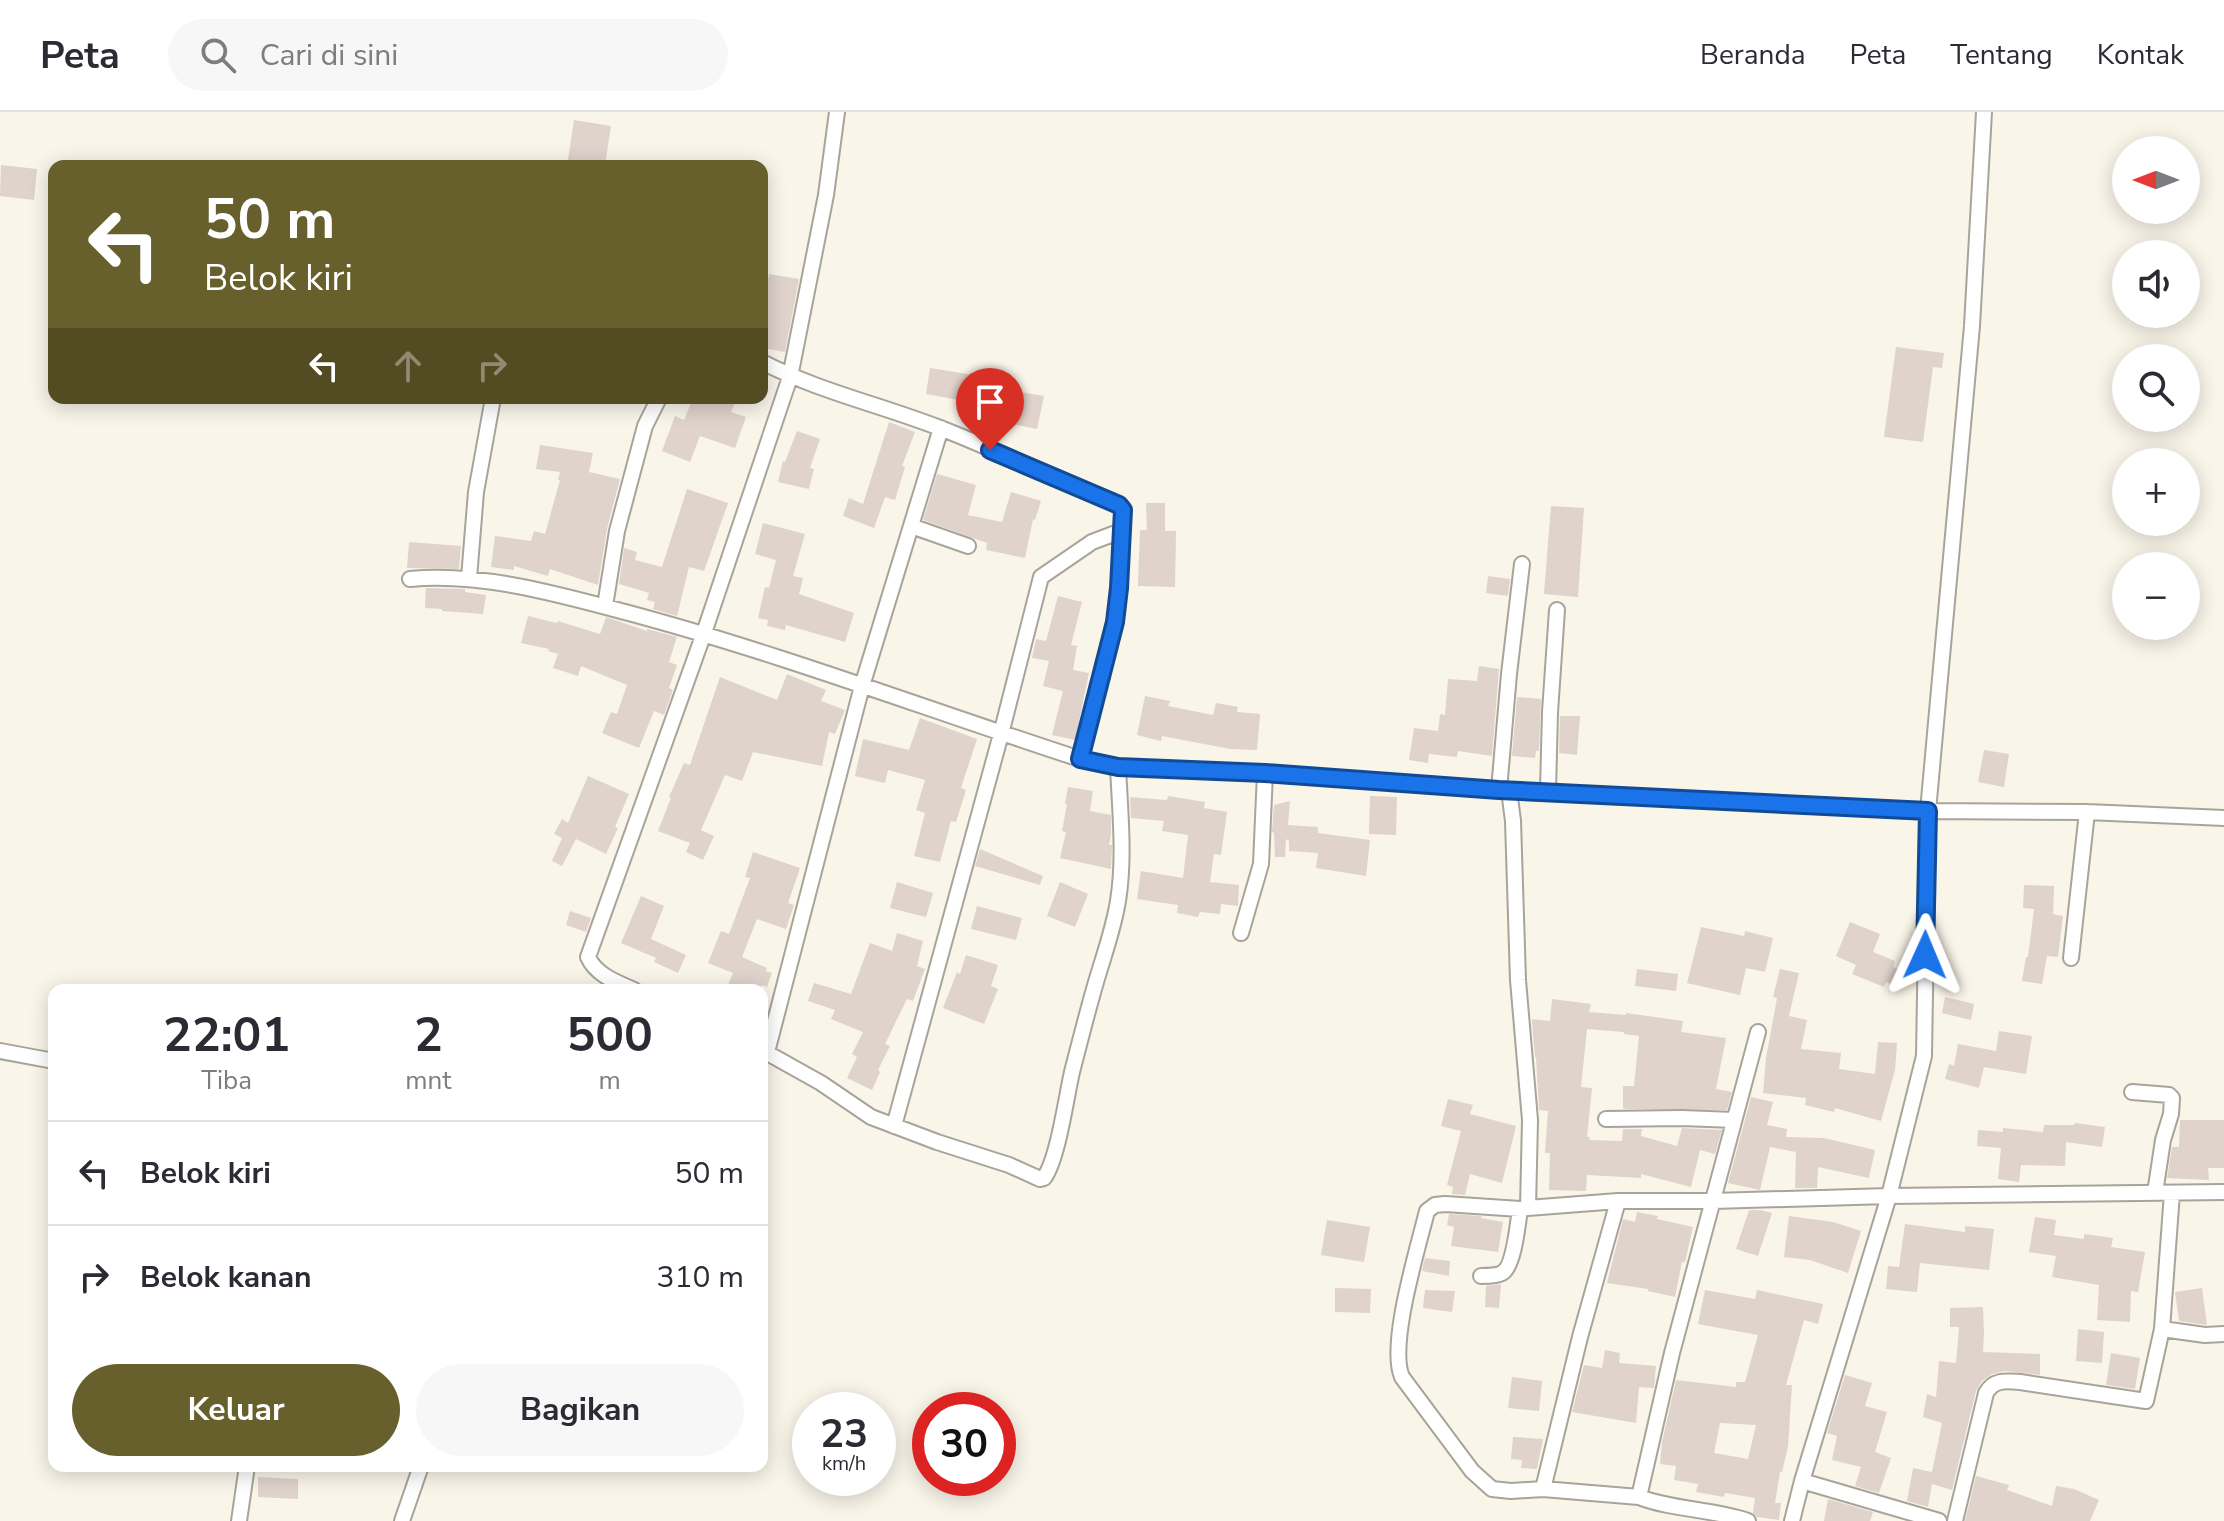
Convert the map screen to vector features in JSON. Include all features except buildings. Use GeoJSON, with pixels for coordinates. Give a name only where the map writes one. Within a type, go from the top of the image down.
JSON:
{"type":"FeatureCollection","features":[{"type":"Feature","properties":{"kind":"street"},"geometry":{"type":"LineString","coordinates":[[622,984],[593,968],[588,957],[704,633],[790,377],[826,195],[837,112]]}},
{"type":"Feature","properties":{"kind":"street"},"geometry":{"type":"LineString","coordinates":[[1792,1521],[1889,1196],[1924,1056],[1928,811],[1972,326],[1984,112]]}},
{"type":"Feature","properties":{"kind":"street"},"geometry":{"type":"LineString","coordinates":[[768,365],[790,377],[941,428],[1119,505],[1123,510],[1115,622],[1080,759]]}},
{"type":"Feature","properties":{"kind":"street"},"geometry":{"type":"LineString","coordinates":[[469,578],[476,492],[492,404]]}},
{"type":"Feature","properties":{"kind":"street"},"geometry":{"type":"LineString","coordinates":[[605,606],[617,531],[645,426],[656,404]]}},
{"type":"Feature","properties":{"kind":"street"},"geometry":{"type":"LineString","coordinates":[[768,1040],[862,686],[941,428]]}},
{"type":"Feature","properties":{"kind":"street"},"geometry":{"type":"LineString","coordinates":[[911,526],[968,546]]}},
{"type":"Feature","properties":{"kind":"street"},"geometry":{"type":"LineString","coordinates":[[894,1126],[1041,577],[1092,542],[1121,531]]}},
{"type":"Feature","properties":{"kind":"street"},"geometry":{"type":"LineString","coordinates":[[1481,1276],[1501,1274],[1509,1265],[1524,1208],[1530,1120],[1518,980],[1513,821],[1504,790],[1509,674],[1522,564]]}},
{"type":"Feature","properties":{"kind":"street"},"geometry":{"type":"LineString","coordinates":[[410,579],[469,578],[605,606],[704,633],[1001,734],[1080,759],[1118,767],[1928,811],[2087,812],[2224,818]]}},
{"type":"Feature","properties":{"kind":"street"},"geometry":{"type":"LineString","coordinates":[[1548,791],[1557,610]]}},
{"type":"Feature","properties":{"kind":"street"},"geometry":{"type":"LineString","coordinates":[[768,1053],[871,1117],[1044,1178],[1048,1174],[1119,897],[1122,813],[1118,767]]}},
{"type":"Feature","properties":{"kind":"street"},"geometry":{"type":"LineString","coordinates":[[1241,933],[1261,864],[1265,773]]}},
{"type":"Feature","properties":{"kind":"street"},"geometry":{"type":"LineString","coordinates":[[2071,958],[2087,812]]}},
{"type":"Feature","properties":{"kind":"street"},"geometry":{"type":"LineString","coordinates":[[1639,1497],[1672,1353],[1758,1032]]}},
{"type":"Feature","properties":{"kind":"street"},"geometry":{"type":"LineString","coordinates":[[0,1051],[48,1060]]}},
{"type":"Feature","properties":{"kind":"street"},"geometry":{"type":"LineString","coordinates":[[2132,1092],[2169,1095],[2172,1098],[2155,1193]]}},
{"type":"Feature","properties":{"kind":"street"},"geometry":{"type":"LineString","coordinates":[[1606,1119],[1734,1120]]}},
{"type":"Feature","properties":{"kind":"street"},"geometry":{"type":"LineString","coordinates":[[1748,1521],[1639,1497],[1543,1489],[1511,1491],[1492,1489],[1486,1485],[1472,1471],[1402,1377],[1398,1364],[1400,1325],[1427,1211],[1435,1205],[1445,1204],[1524,1208],[1618,1201],[2224,1192]]}},
{"type":"Feature","properties":{"kind":"street"},"geometry":{"type":"LineString","coordinates":[[1955,1521],[1986,1393],[1991,1384],[2020,1382],[2146,1401],[2162,1329],[2172,1193]]}},
{"type":"Feature","properties":{"kind":"street"},"geometry":{"type":"LineString","coordinates":[[1543,1489],[1580,1337],[1618,1201]]}},
{"type":"Feature","properties":{"kind":"street"},"geometry":{"type":"LineString","coordinates":[[2162,1329],[2205,1335],[2224,1334]]}},
{"type":"Feature","properties":{"kind":"street"},"geometry":{"type":"LineString","coordinates":[[239,1521],[246,1472]]}},
{"type":"Feature","properties":{"kind":"street"},"geometry":{"type":"LineString","coordinates":[[402,1521],[419,1472]]}},
{"type":"Feature","properties":{"kind":"street"},"geometry":{"type":"LineString","coordinates":[[1802,1481],[1939,1521]]}},
{"type":"Feature","properties":{"kind":"route"},"geometry":{"type":"LineString","coordinates":[[990,450],[1119,505],[1123,510],[1115,622],[1080,759],[1118,767],[1928,811],[1925,955]]}}]}
